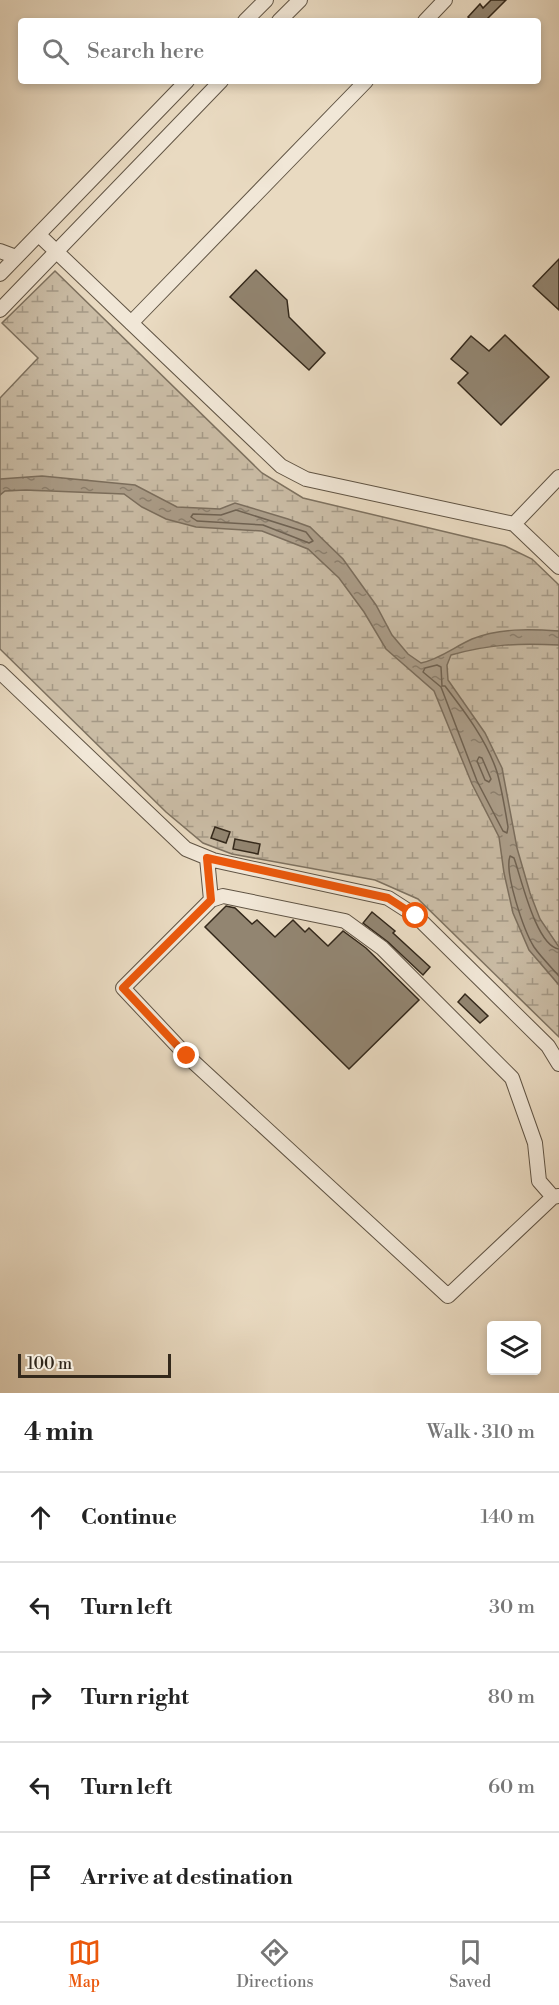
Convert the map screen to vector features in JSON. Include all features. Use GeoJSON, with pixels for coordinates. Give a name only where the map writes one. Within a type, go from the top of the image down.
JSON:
{"type":"FeatureCollection","features":[{"type":"Feature","properties":{"kind":"street"},"geometry":{"type":"LineString","coordinates":[[248,18],[266,0]]}},
{"type":"Feature","properties":{"kind":"street"},"geometry":{"type":"LineString","coordinates":[[282,18],[300,0]]}},
{"type":"Feature","properties":{"kind":"street"},"geometry":{"type":"LineString","coordinates":[[428,18],[445,0]]}},
{"type":"Feature","properties":{"kind":"street"},"geometry":{"type":"LineString","coordinates":[[0,274],[185,84]]}},
{"type":"Feature","properties":{"kind":"street"},"geometry":{"type":"LineString","coordinates":[[0,310],[219,84]]}},
{"type":"Feature","properties":{"kind":"street"},"geometry":{"type":"LineString","coordinates":[[131,323],[363,84]]}},
{"type":"Feature","properties":{"kind":"street"},"geometry":{"type":"LineString","coordinates":[[39,235],[281,466],[306,479],[514,524],[559,567]]}},
{"type":"Feature","properties":{"kind":"street"},"geometry":{"type":"LineString","coordinates":[[0,251],[16,257]]}},
{"type":"Feature","properties":{"kind":"street"},"geometry":{"type":"LineString","coordinates":[[514,524],[559,477]]}},
{"type":"Feature","properties":{"kind":"street"},"geometry":{"type":"LineString","coordinates":[[0,672],[186,849],[207,858],[388,898],[416,916],[548,1046],[559,1064]]}},
{"type":"Feature","properties":{"kind":"street"},"geometry":{"type":"LineString","coordinates":[[207,858],[211,900]]}},
{"type":"Feature","properties":{"kind":"street"},"geometry":{"type":"LineString","coordinates":[[223,896],[345,921],[382,948],[512,1078],[535,1143],[539,1181],[556,1197],[448,1296],[187,1056],[123,988],[211,900],[223,896]]}},
{"type":"Feature","properties":{"kind":"green space"},"geometry":{"type":"Polygon","coordinates":[[[55,271],[262,473],[303,498],[505,546],[532,559],[559,585],[559,1037],[418,899],[375,880],[232,854],[203,843],[166,812],[0,649],[0,398],[38,358],[2,323],[55,271]]]}},
{"type":"Feature","properties":{"kind":"water"},"geometry":{"type":"Polygon","coordinates":[[[42,476],[135,485],[177,507],[220,509],[235,503],[310,527],[343,559],[376,605],[392,635],[408,654],[421,663],[441,656],[482,635],[504,631],[559,631],[559,645],[492,646],[451,655],[447,665],[448,680],[485,733],[502,768],[517,848],[530,893],[540,919],[559,947],[559,985],[529,950],[513,913],[499,837],[472,784],[434,691],[386,649],[364,612],[339,578],[308,549],[262,531],[196,527],[166,519],[142,507],[124,494],[26,490],[5,491],[0,495],[0,479],[42,476]]]}},
{"type":"Feature","properties":{"kind":"building"},"geometry":{"type":"Polygon","coordinates":[[[491,0],[506,0],[488,18],[468,17],[480,4],[483,8],[491,0]]]}},
{"type":"Feature","properties":{"kind":"building"},"geometry":{"type":"Polygon","coordinates":[[[559,259],[559,310],[533,286],[559,259]]]}},
{"type":"Feature","properties":{"kind":"building"},"geometry":{"type":"Polygon","coordinates":[[[256,270],[287,300],[289,317],[325,353],[309,370],[230,297],[256,270]]]}},
{"type":"Feature","properties":{"kind":"building"},"geometry":{"type":"Polygon","coordinates":[[[505,335],[549,377],[501,425],[458,383],[468,373],[451,359],[471,336],[489,351],[505,335]]]}},
{"type":"Feature","properties":{"kind":"building"},"geometry":{"type":"Polygon","coordinates":[[[215,827],[230,832],[226,843],[211,838],[215,827]]]}},
{"type":"Feature","properties":{"kind":"building"},"geometry":{"type":"Polygon","coordinates":[[[235,839],[260,844],[258,854],[233,849],[235,839]]]}},
{"type":"Feature","properties":{"kind":"building"},"geometry":{"type":"Polygon","coordinates":[[[226,906],[235,908],[252,924],[257,920],[275,937],[293,920],[305,932],[309,928],[328,946],[343,931],[366,948],[419,1000],[349,1069],[205,927],[226,906]]]}},
{"type":"Feature","properties":{"kind":"building"},"geometry":{"type":"Polygon","coordinates":[[[372,912],[395,931],[393,933],[430,967],[423,975],[388,942],[363,923],[372,912]]]}},
{"type":"Feature","properties":{"kind":"building"},"geometry":{"type":"Polygon","coordinates":[[[465,994],[488,1016],[480,1023],[458,1002],[465,994]]]}},
{"type":"Feature","properties":{"kind":"route"},"geometry":{"type":"LineString","coordinates":[[187,1056],[123,988],[211,900],[207,858],[363,891],[388,898],[416,916]]}}]}
